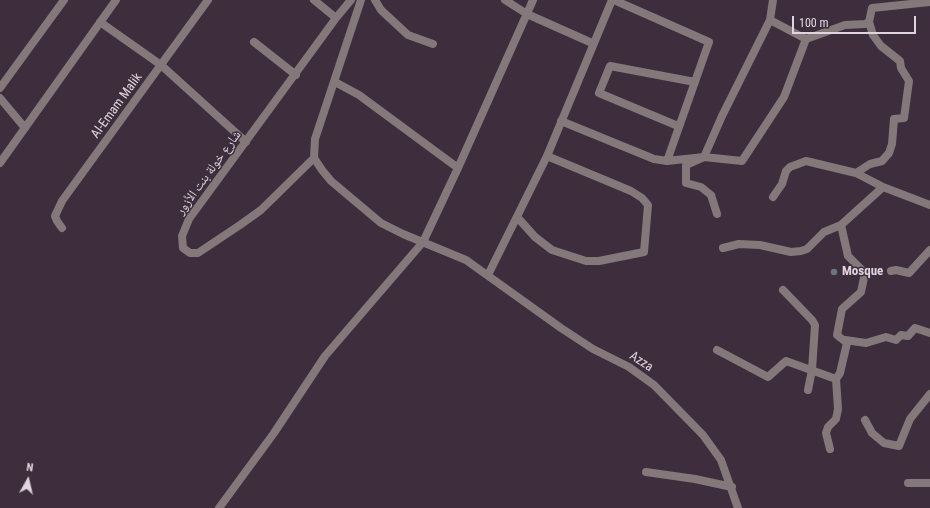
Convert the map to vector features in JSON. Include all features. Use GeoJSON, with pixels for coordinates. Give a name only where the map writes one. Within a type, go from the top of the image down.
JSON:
{"type":"FeatureCollection","features":[{"type":"Feature","properties":{"kind":"street"},"geometry":{"type":"LineString","coordinates":[[0,88],[64,0]]}},
{"type":"Feature","properties":{"kind":"street"},"geometry":{"type":"LineString","coordinates":[[0,163],[116,0]]}},
{"type":"Feature","properties":{"kind":"street","name":"Al-Emam Malik"},"geometry":{"type":"LineString","coordinates":[[62,228],[55,216],[62,201],[208,0]]}},
{"type":"Feature","properties":{"kind":"street"},"geometry":{"type":"LineString","coordinates":[[314,0],[336,18]]}},
{"type":"Feature","properties":{"kind":"street","name":"شارع خولة بنت الأزور"},"geometry":{"type":"LineString","coordinates":[[314,158],[250,218],[198,253],[188,252],[183,248],[181,242],[186,224],[296,75],[336,18],[351,0]]}},
{"type":"Feature","properties":{"kind":"street"},"geometry":{"type":"LineString","coordinates":[[314,158],[315,138],[335,82],[361,0]]}},
{"type":"Feature","properties":{"kind":"street"},"geometry":{"type":"LineString","coordinates":[[375,0],[381,10],[408,35],[432,44]]}},
{"type":"Feature","properties":{"kind":"street"},"geometry":{"type":"LineString","coordinates":[[505,0],[527,14],[592,43]]}},
{"type":"Feature","properties":{"kind":"street"},"geometry":{"type":"LineString","coordinates":[[219,508],[274,432],[325,356],[423,242],[458,168],[533,0]]}},
{"type":"Feature","properties":{"kind":"street"},"geometry":{"type":"LineString","coordinates":[[488,275],[518,218],[547,156],[592,43],[613,0],[709,42],[678,126],[667,161]]}},
{"type":"Feature","properties":{"kind":"street"},"geometry":{"type":"LineString","coordinates":[[717,214],[711,195],[701,187],[686,183],[686,165],[704,157],[722,116],[770,20],[773,0]]}},
{"type":"Feature","properties":{"kind":"street"},"geometry":{"type":"LineString","coordinates":[[856,173],[870,164],[882,161],[889,152],[892,144],[894,119],[904,118],[909,81],[901,68],[900,61],[882,46],[873,35],[869,22],[872,8],[930,2]]}},
{"type":"Feature","properties":{"kind":"street"},"geometry":{"type":"LineString","coordinates":[[770,20],[806,39],[845,25],[865,24],[869,22]]}},
{"type":"Feature","properties":{"kind":"street"},"geometry":{"type":"LineString","coordinates":[[100,22],[161,66],[246,142]]}},
{"type":"Feature","properties":{"kind":"street"},"geometry":{"type":"LineString","coordinates":[[561,121],[654,159],[667,161],[704,157],[742,161],[784,97],[806,39]]}},
{"type":"Feature","properties":{"kind":"street"},"geometry":{"type":"LineString","coordinates":[[254,42],[296,75]]}},
{"type":"Feature","properties":{"kind":"street"},"geometry":{"type":"LineString","coordinates":[[678,126],[599,93],[610,66],[695,82]]}},
{"type":"Feature","properties":{"kind":"street"},"geometry":{"type":"LineString","coordinates":[[335,82],[359,95],[458,168]]}},
{"type":"Feature","properties":{"kind":"street"},"geometry":{"type":"LineString","coordinates":[[0,98],[25,128]]}},
{"type":"Feature","properties":{"kind":"street"},"geometry":{"type":"LineString","coordinates":[[518,218],[535,237],[552,250],[586,261],[599,261],[644,252],[648,205],[642,198],[631,191],[547,156]]}},
{"type":"Feature","properties":{"kind":"street","name":"Azza"},"geometry":{"type":"LineString","coordinates":[[314,158],[331,181],[381,223],[466,260],[561,328],[593,349],[629,367],[654,385],[703,435],[721,460],[732,487],[738,508]]}},
{"type":"Feature","properties":{"kind":"street"},"geometry":{"type":"LineString","coordinates":[[773,197],[782,184],[786,171],[790,167],[806,160],[856,173],[883,187],[930,205]]}},
{"type":"Feature","properties":{"kind":"street"},"geometry":{"type":"LineString","coordinates":[[723,248],[739,244],[760,245],[791,252],[801,251],[824,232],[841,225],[883,187]]}},
{"type":"Feature","properties":{"kind":"street"},"geometry":{"type":"LineString","coordinates":[[841,225],[848,256],[865,273],[861,292],[842,309],[837,335],[845,340],[866,343],[886,337],[896,340],[901,335],[908,336],[914,328],[930,333]]}},
{"type":"Feature","properties":{"kind":"street"},"geometry":{"type":"LineString","coordinates":[[891,271],[896,270],[909,273],[930,250]]}},
{"type":"Feature","properties":{"kind":"street"},"geometry":{"type":"LineString","coordinates":[[783,290],[803,310],[815,325],[812,370],[808,390]]}},
{"type":"Feature","properties":{"kind":"street"},"geometry":{"type":"LineString","coordinates":[[830,450],[826,433],[828,427],[836,419],[838,409],[836,379],[843,361],[847,343],[845,340]]}},
{"type":"Feature","properties":{"kind":"street"},"geometry":{"type":"LineString","coordinates":[[717,350],[768,377],[786,361],[836,379]]}},
{"type":"Feature","properties":{"kind":"street"},"geometry":{"type":"LineString","coordinates":[[865,420],[872,433],[884,443],[899,446],[910,419],[930,394]]}},
{"type":"Feature","properties":{"kind":"street"},"geometry":{"type":"LineString","coordinates":[[646,472],[695,478],[732,487]]}},
{"type":"Feature","properties":{"kind":"street"},"geometry":{"type":"LineString","coordinates":[[908,483],[930,483]]}},
{"type":"Feature","properties":{"kind":"place","name":"Mosque"},"geometry":{"type":"Point","coordinates":[834,272]}}]}
